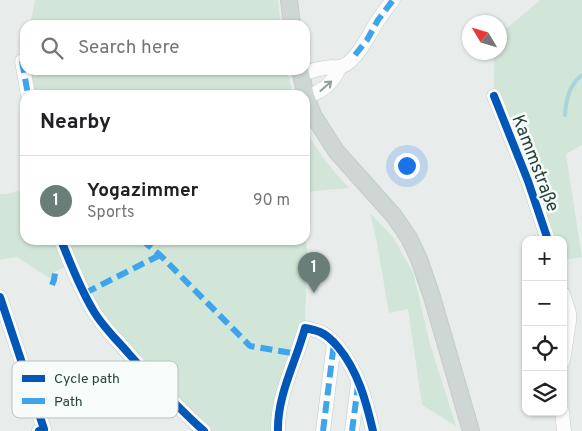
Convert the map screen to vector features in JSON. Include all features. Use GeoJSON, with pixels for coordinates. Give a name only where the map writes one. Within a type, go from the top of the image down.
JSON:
{"type":"FeatureCollection","features":[{"type":"Feature","properties":{"kind":"main road"},"geometry":{"type":"LineString","coordinates":[[289,0],[291,20]]}},
{"type":"Feature","properties":{"kind":"main road"},"geometry":{"type":"LineString","coordinates":[[301,75],[304,90]]}},
{"type":"Feature","properties":{"kind":"main road"},"geometry":{"type":"LineString","coordinates":[[310,107],[313,115],[336,151],[394,216],[408,238],[426,279],[471,431]]}},
{"type":"Feature","properties":{"kind":"street"},"geometry":{"type":"LineString","coordinates":[[310,95],[316,94],[327,86],[340,67],[351,60],[367,40],[378,20],[393,0]]}},
{"type":"Feature","properties":{"kind":"street"},"geometry":{"type":"LineString","coordinates":[[310,70],[340,67]]}},
{"type":"Feature","properties":{"kind":"street"},"geometry":{"type":"LineString","coordinates":[[24,75],[27,90]]}},
{"type":"Feature","properties":{"kind":"street","name":"Kammstraße"},"geometry":{"type":"LineString","coordinates":[[494,96],[528,181],[547,236]]}},
{"type":"Feature","properties":{"kind":"street"},"geometry":{"type":"LineString","coordinates":[[63,245],[93,310],[136,361]]}},
{"type":"Feature","properties":{"kind":"street"},"geometry":{"type":"LineString","coordinates":[[0,297],[21,361]]}},
{"type":"Feature","properties":{"kind":"street"},"geometry":{"type":"LineString","coordinates":[[567,307],[570,320],[567,337]]}},
{"type":"Feature","properties":{"kind":"street"},"geometry":{"type":"LineString","coordinates":[[278,431],[277,422],[283,394],[305,328],[321,332],[334,343],[353,368],[367,404],[373,431]]}},
{"type":"Feature","properties":{"kind":"street"},"geometry":{"type":"LineString","coordinates":[[323,431],[334,343]]}},
{"type":"Feature","properties":{"kind":"street"},"geometry":{"type":"LineString","coordinates":[[352,431],[358,381]]}},
{"type":"Feature","properties":{"kind":"street"},"geometry":{"type":"LineString","coordinates":[[178,407],[204,431]]}},
{"type":"Feature","properties":{"kind":"street"},"geometry":{"type":"LineString","coordinates":[[562,416],[564,431]]}},
{"type":"Feature","properties":{"kind":"street"},"geometry":{"type":"LineString","coordinates":[[39,418],[43,430]]}},
{"type":"Feature","properties":{"kind":"green space"},"geometry":{"type":"Polygon","coordinates":[[[35,0],[278,0],[280,20],[31,20],[35,0]]]}},
{"type":"Feature","properties":{"kind":"green space"},"geometry":{"type":"Polygon","coordinates":[[[540,0],[582,0],[582,145],[566,154],[582,257],[567,259],[567,236],[546,236],[494,96],[494,60],[507,60],[507,28],[540,0]]]}},
{"type":"Feature","properties":{"kind":"green space"},"geometry":{"type":"Polygon","coordinates":[[[24,75],[288,75],[292,90],[27,90],[24,75]]]}},
{"type":"Feature","properties":{"kind":"green space"},"geometry":{"type":"Polygon","coordinates":[[[310,137],[325,160],[349,188],[310,192],[310,137]]]}},
{"type":"Feature","properties":{"kind":"green space"},"geometry":{"type":"Polygon","coordinates":[[[20,190],[20,245],[306,245],[305,328],[278,431],[204,431],[178,404],[178,361],[137,361],[112,335],[71,264],[54,272],[52,280],[17,257],[0,260],[0,194],[20,190]]]}},
{"type":"Feature","properties":{"kind":"green space"},"geometry":{"type":"Polygon","coordinates":[[[370,213],[392,236],[413,272],[430,344],[456,426],[422,405],[408,309],[389,313],[370,213]]]}},
{"type":"Feature","properties":{"kind":"waterway"},"geometry":{"type":"LineString","coordinates":[[565,115],[569,93],[574,83],[582,75]]}},
{"type":"Feature","properties":{"kind":"marked path"},"geometry":{"type":"LineString","coordinates":[[355,55],[393,0]]}},
{"type":"Feature","properties":{"kind":"marked path"},"geometry":{"type":"LineString","coordinates":[[24,75],[27,90]]}},
{"type":"Feature","properties":{"kind":"marked path"},"geometry":{"type":"LineString","coordinates":[[148,245],[250,346],[297,354]]}},
{"type":"Feature","properties":{"kind":"marked path"},"geometry":{"type":"LineString","coordinates":[[85,293],[160,255]]}},
{"type":"Feature","properties":{"kind":"marked path"},"geometry":{"type":"LineString","coordinates":[[52,285],[55,273]]}},
{"type":"Feature","properties":{"kind":"marked path"},"geometry":{"type":"LineString","coordinates":[[323,431],[334,343]]}},
{"type":"Feature","properties":{"kind":"marked path"},"geometry":{"type":"LineString","coordinates":[[352,431],[358,386]]}},
{"type":"Feature","properties":{"kind":"cycle path"},"geometry":{"type":"LineString","coordinates":[[494,96],[528,181],[547,236]]}},
{"type":"Feature","properties":{"kind":"cycle path"},"geometry":{"type":"LineString","coordinates":[[63,245],[93,310],[110,333],[135,361]]}},
{"type":"Feature","properties":{"kind":"cycle path"},"geometry":{"type":"LineString","coordinates":[[0,297],[21,361]]}},
{"type":"Feature","properties":{"kind":"cycle path"},"geometry":{"type":"LineString","coordinates":[[278,431],[284,392],[305,328],[325,335],[345,356],[356,376],[373,431]]}},
{"type":"Feature","properties":{"kind":"cycle path"},"geometry":{"type":"LineString","coordinates":[[178,407],[204,431]]}},
{"type":"Feature","properties":{"kind":"cycle path"},"geometry":{"type":"LineString","coordinates":[[39,431],[44,429],[40,418]]}},
{"type":"Feature","properties":{"kind":"place","name":"Yogazimmer"},"geometry":{"type":"Point","coordinates":[314,293]}}]}
